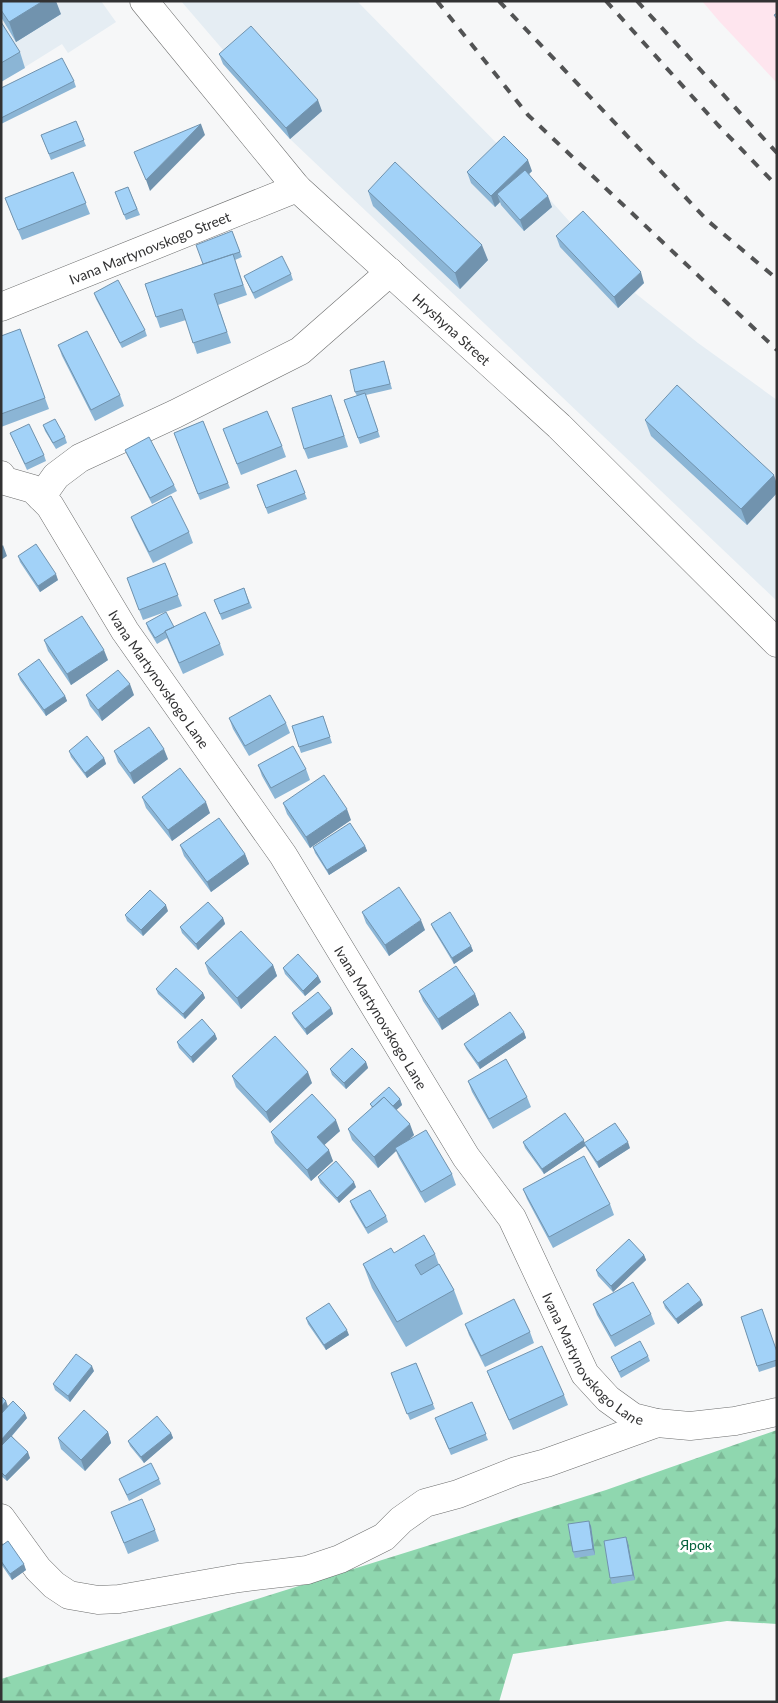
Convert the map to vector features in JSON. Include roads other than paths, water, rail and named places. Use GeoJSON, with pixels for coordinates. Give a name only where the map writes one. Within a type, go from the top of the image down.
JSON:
{"type":"FeatureCollection","features":[{"type":"Feature","properties":{"kind":"street","name":"Hryshyna Street"},"geometry":{"type":"LineString","coordinates":[[144,1],[297,188],[559,426],[777,643]]}},
{"type":"Feature","properties":{"kind":"street","name":"Ivana Martynovskogo Street"},"geometry":{"type":"LineString","coordinates":[[1,307],[297,188]]}},
{"type":"Feature","properties":{"kind":"street"},"geometry":{"type":"LineString","coordinates":[[41,497],[56,476],[80,458],[175,414],[300,351],[390,272]]}},
{"type":"Feature","properties":{"kind":"street","name":"Ivana Martynovskogo Lane"},"geometry":{"type":"LineString","coordinates":[[1,475],[5,481],[33,489],[50,506],[125,631],[283,855],[466,1157],[512,1218],[585,1374],[608,1399],[633,1417],[657,1423],[690,1426],[735,1421],[777,1412]]}},
{"type":"Feature","properties":{"kind":"street"},"geometry":{"type":"LineString","coordinates":[[1,1518],[38,1568],[54,1585],[69,1595],[98,1600],[119,1599],[239,1578],[307,1570],[340,1559],[384,1537],[401,1520],[425,1502],[458,1494],[516,1471],[546,1464],[657,1423]]}},
{"type":"Feature","properties":{"kind":"railway"},"geometry":{"type":"LineString","coordinates":[[437,1],[528,115],[777,350]]}},
{"type":"Feature","properties":{"kind":"railway"},"geometry":{"type":"LineString","coordinates":[[499,1],[708,221],[777,279]]}},
{"type":"Feature","properties":{"kind":"railway"},"geometry":{"type":"LineString","coordinates":[[606,1],[718,125],[777,186]]}},
{"type":"Feature","properties":{"kind":"railway"},"geometry":{"type":"LineString","coordinates":[[637,1],[777,153]]}},
{"type":"Feature","properties":{"kind":"park label","name":"Ярок"},"geometry":{"type":"Point","coordinates":[696,1544]}}]}
